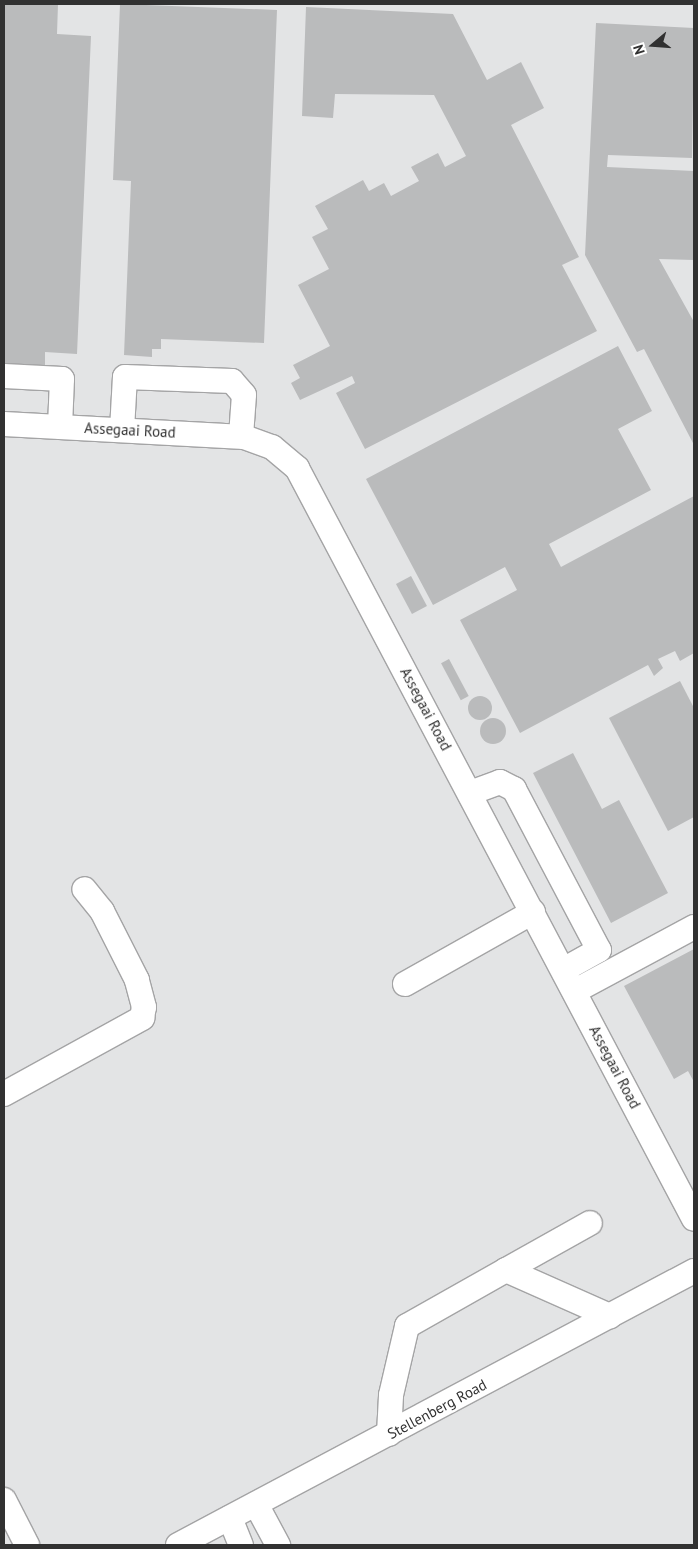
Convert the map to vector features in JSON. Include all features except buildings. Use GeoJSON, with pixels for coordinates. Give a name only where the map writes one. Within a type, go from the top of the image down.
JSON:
{"type":"FeatureCollection","features":[{"type":"Feature","properties":{"kind":"street"},"geometry":{"type":"LineString","coordinates":[[4,376],[62,380],[60,427]]}},
{"type":"Feature","properties":{"kind":"street"},"geometry":{"type":"LineString","coordinates":[[122,430],[125,377],[232,381],[244,395],[241,436]]}},
{"type":"Feature","properties":{"kind":"street","name":"Assegaai Road"},"geometry":{"type":"LineString","coordinates":[[4,424],[241,436],[272,447],[306,481],[694,1219]]}},
{"type":"Feature","properties":{"kind":"street"},"geometry":{"type":"LineString","coordinates":[[470,793],[500,782],[514,789],[599,950],[563,970]]}},
{"type":"Feature","properties":{"kind":"street"},"geometry":{"type":"LineString","coordinates":[[4,1094],[142,1018],[144,1008],[137,980],[102,910],[84,889]]}},
{"type":"Feature","properties":{"kind":"street"},"geometry":{"type":"LineString","coordinates":[[405,984],[533,912]]}},
{"type":"Feature","properties":{"kind":"street"},"geometry":{"type":"LineString","coordinates":[[575,991],[694,927]]}},
{"type":"Feature","properties":{"kind":"street"},"geometry":{"type":"LineString","coordinates":[[389,1434],[391,1394],[407,1326],[590,1223]]}},
{"type":"Feature","properties":{"kind":"street"},"geometry":{"type":"LineString","coordinates":[[506,1270],[610,1316]]}},
{"type":"Feature","properties":{"kind":"street","name":"Stellenberg Road"},"geometry":{"type":"LineString","coordinates":[[178,1545],[694,1271]]}},
{"type":"Feature","properties":{"kind":"street"},"geometry":{"type":"LineString","coordinates":[[4,1500],[27,1545]]}},
{"type":"Feature","properties":{"kind":"street"},"geometry":{"type":"LineString","coordinates":[[256,1504],[278,1545]]}},
{"type":"Feature","properties":{"kind":"street"},"geometry":{"type":"LineString","coordinates":[[230,1518],[242,1545]]}}]}
